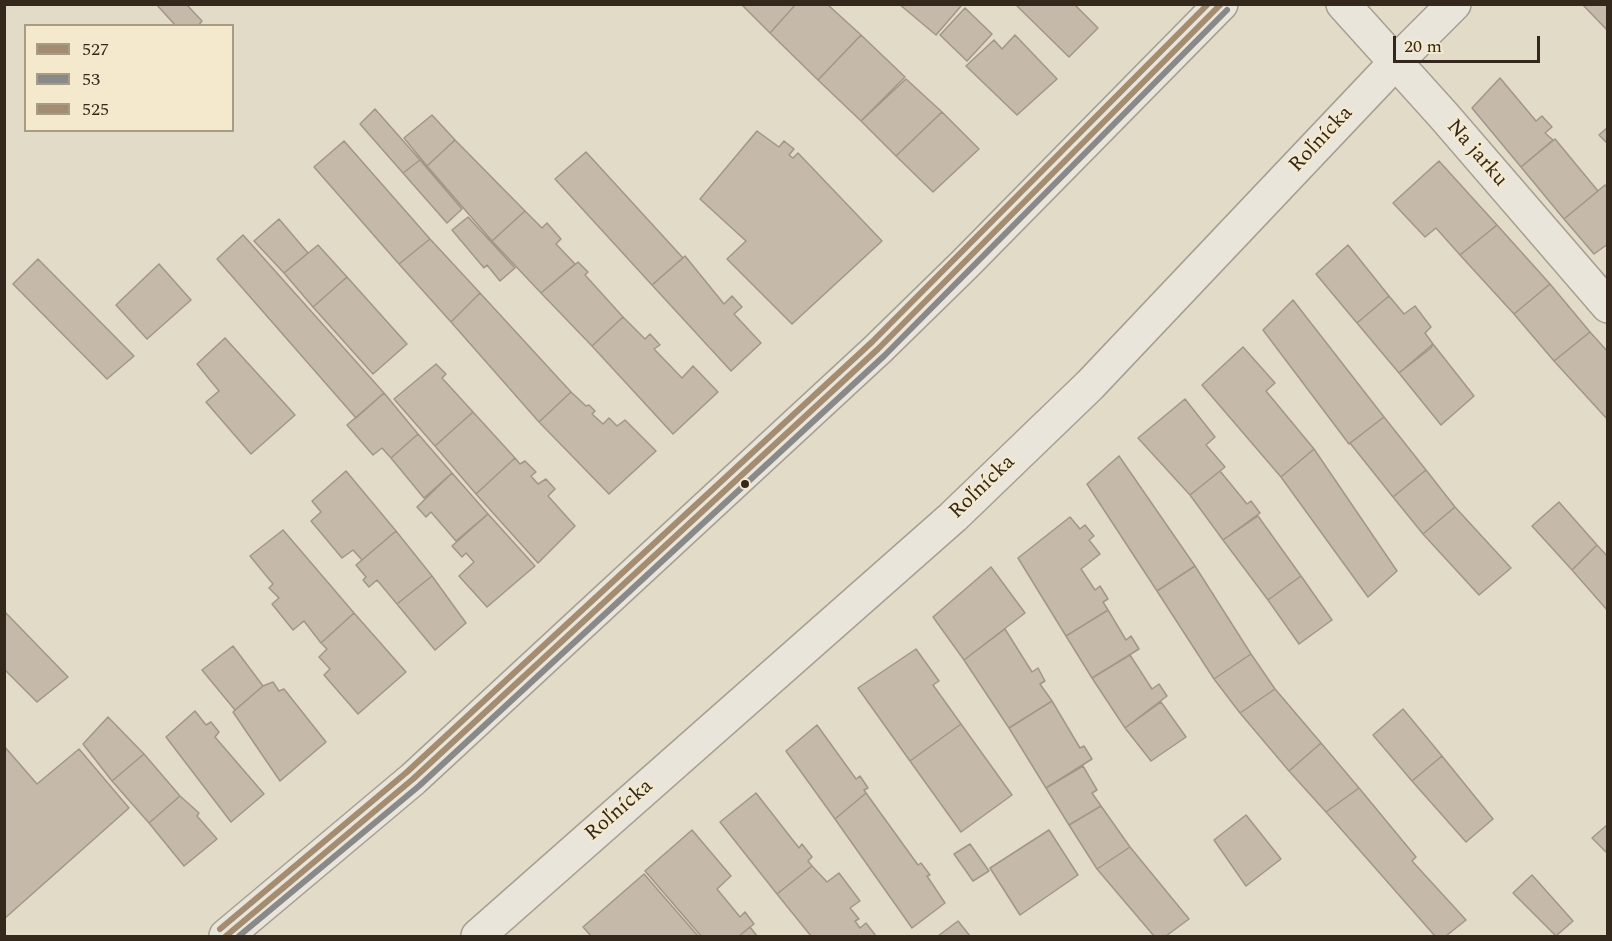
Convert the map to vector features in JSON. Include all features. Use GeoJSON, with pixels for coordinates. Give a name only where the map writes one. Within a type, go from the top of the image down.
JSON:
{"type":"FeatureCollection","features":[{"type":"Feature","properties":{"kind":"street"},"geometry":{"type":"LineString","coordinates":[[226,936],[413,779],[869,357],[965,264],[1221,4]]}},
{"type":"Feature","properties":{"kind":"street","name":"Na jarku"},"geometry":{"type":"LineString","coordinates":[[1343,4],[1608,306]]}},
{"type":"Feature","properties":{"kind":"street","name":"Roľnícka"},"geometry":{"type":"LineString","coordinates":[[478,936],[962,508],[1090,385],[1395,63],[1454,4]]}},
{"type":"Feature","properties":{"kind":"building"},"geometry":{"type":"Polygon","coordinates":[[[156,4],[186,4],[202,21],[200,24],[174,24],[156,4]]]}},
{"type":"Feature","properties":{"kind":"building"},"geometry":{"type":"Polygon","coordinates":[[[741,4],[796,4],[770,33],[741,4]]]}},
{"type":"Feature","properties":{"kind":"building"},"geometry":{"type":"Polygon","coordinates":[[[796,4],[827,4],[861,35],[818,80],[770,33],[796,4]]]}},
{"type":"Feature","properties":{"kind":"building"},"geometry":{"type":"Polygon","coordinates":[[[899,4],[960,4],[961,6],[936,35],[899,4]]]}},
{"type":"Feature","properties":{"kind":"building"},"geometry":{"type":"Polygon","coordinates":[[[1015,4],[1074,4],[1098,28],[1069,57],[1015,4]]]}},
{"type":"Feature","properties":{"kind":"building"},"geometry":{"type":"Polygon","coordinates":[[[1582,4],[1608,4],[1608,31],[1582,4]]]}},
{"type":"Feature","properties":{"kind":"building"},"geometry":{"type":"Polygon","coordinates":[[[965,8],[992,34],[967,61],[940,35],[965,8]]]}},
{"type":"Feature","properties":{"kind":"building"},"geometry":{"type":"Polygon","coordinates":[[[861,35],[905,77],[861,121],[818,80],[861,35]]]}},
{"type":"Feature","properties":{"kind":"building"},"geometry":{"type":"Polygon","coordinates":[[[1015,35],[1057,79],[1017,115],[966,66],[994,40],[1002,49],[1015,35]]]}},
{"type":"Feature","properties":{"kind":"building"},"geometry":{"type":"Polygon","coordinates":[[[1500,78],[1536,121],[1542,116],[1552,127],[1545,133],[1553,140],[1521,167],[1472,108],[1500,78]]]}},
{"type":"Feature","properties":{"kind":"building"},"geometry":{"type":"Polygon","coordinates":[[[906,79],[942,112],[896,156],[861,121],[906,79]]]}},
{"type":"Feature","properties":{"kind":"building"},"geometry":{"type":"Polygon","coordinates":[[[375,109],[420,160],[403,173],[360,124],[375,109]]]}},
{"type":"Feature","properties":{"kind":"building"},"geometry":{"type":"Polygon","coordinates":[[[942,112],[979,149],[933,192],[896,156],[942,112]]]}},
{"type":"Feature","properties":{"kind":"building"},"geometry":{"type":"Polygon","coordinates":[[[432,115],[455,140],[427,166],[404,138],[432,115]]]}},
{"type":"Feature","properties":{"kind":"building"},"geometry":{"type":"Polygon","coordinates":[[[1608,127],[1608,144],[1599,135],[1608,127]]]}},
{"type":"Feature","properties":{"kind":"building"},"geometry":{"type":"Polygon","coordinates":[[[757,131],[779,147],[784,141],[794,149],[789,155],[793,158],[798,153],[882,241],[792,324],[727,259],[746,241],[700,199],[757,131]]]}},
{"type":"Feature","properties":{"kind":"building"},"geometry":{"type":"Polygon","coordinates":[[[1555,139],[1598,191],[1564,219],[1521,167],[1555,139]]]}},
{"type":"Feature","properties":{"kind":"building"},"geometry":{"type":"Polygon","coordinates":[[[455,140],[525,211],[492,241],[427,166],[455,140]]]}},
{"type":"Feature","properties":{"kind":"building"},"geometry":{"type":"Polygon","coordinates":[[[344,141],[430,239],[399,264],[314,167],[344,141]]]}},
{"type":"Feature","properties":{"kind":"building"},"geometry":{"type":"Polygon","coordinates":[[[586,152],[683,258],[652,285],[555,179],[586,152]]]}},
{"type":"Feature","properties":{"kind":"building"},"geometry":{"type":"Polygon","coordinates":[[[420,160],[462,209],[447,223],[403,173],[420,160]]]}},
{"type":"Feature","properties":{"kind":"building"},"geometry":{"type":"Polygon","coordinates":[[[1439,161],[1497,225],[1460,255],[1436,228],[1425,237],[1393,203],[1439,161]]]}},
{"type":"Feature","properties":{"kind":"building"},"geometry":{"type":"Polygon","coordinates":[[[1605,185],[1608,188],[1608,244],[1594,254],[1564,219],[1605,185]]]}},
{"type":"Feature","properties":{"kind":"building"},"geometry":{"type":"Polygon","coordinates":[[[525,211],[542,228],[547,223],[561,239],[556,244],[575,264],[541,293],[492,241],[525,211]]]}},
{"type":"Feature","properties":{"kind":"building"},"geometry":{"type":"Polygon","coordinates":[[[468,217],[515,268],[500,281],[487,265],[484,268],[452,230],[468,217]]]}},
{"type":"Feature","properties":{"kind":"building"},"geometry":{"type":"Polygon","coordinates":[[[279,219],[308,253],[284,273],[254,241],[279,219]]]}},
{"type":"Feature","properties":{"kind":"building"},"geometry":{"type":"Polygon","coordinates":[[[1497,225],[1550,284],[1514,314],[1460,255],[1497,225]]]}},
{"type":"Feature","properties":{"kind":"building"},"geometry":{"type":"Polygon","coordinates":[[[243,235],[384,393],[356,418],[217,259],[243,235]]]}},
{"type":"Feature","properties":{"kind":"building"},"geometry":{"type":"Polygon","coordinates":[[[430,239],[480,293],[451,322],[399,264],[430,239]]]}},
{"type":"Feature","properties":{"kind":"building"},"geometry":{"type":"Polygon","coordinates":[[[318,245],[347,277],[313,307],[284,273],[318,245]]]}},
{"type":"Feature","properties":{"kind":"building"},"geometry":{"type":"Polygon","coordinates":[[[1348,245],[1389,296],[1357,323],[1316,274],[1348,245]]]}},
{"type":"Feature","properties":{"kind":"building"},"geometry":{"type":"Polygon","coordinates":[[[685,256],[724,304],[732,296],[742,307],[734,314],[761,343],[731,371],[652,285],[685,256]]]}},
{"type":"Feature","properties":{"kind":"building"},"geometry":{"type":"Polygon","coordinates":[[[38,259],[134,356],[107,379],[13,284],[38,259]]]}},
{"type":"Feature","properties":{"kind":"building"},"geometry":{"type":"Polygon","coordinates":[[[578,262],[588,272],[585,275],[623,317],[592,346],[541,293],[578,262]]]}},
{"type":"Feature","properties":{"kind":"building"},"geometry":{"type":"Polygon","coordinates":[[[159,264],[191,300],[147,339],[116,305],[159,264]]]}},
{"type":"Feature","properties":{"kind":"building"},"geometry":{"type":"Polygon","coordinates":[[[347,277],[407,344],[373,374],[313,307],[347,277]]]}},
{"type":"Feature","properties":{"kind":"building"},"geometry":{"type":"Polygon","coordinates":[[[1550,284],[1590,332],[1554,361],[1514,314],[1550,284]]]}},
{"type":"Feature","properties":{"kind":"building"},"geometry":{"type":"Polygon","coordinates":[[[480,293],[571,392],[539,422],[451,322],[480,293]]]}},
{"type":"Feature","properties":{"kind":"building"},"geometry":{"type":"Polygon","coordinates":[[[1389,296],[1404,314],[1415,306],[1431,327],[1425,333],[1433,344],[1431,348],[1399,373],[1357,323],[1389,296]]]}},
{"type":"Feature","properties":{"kind":"building"},"geometry":{"type":"Polygon","coordinates":[[[1293,300],[1384,417],[1349,444],[1263,330],[1293,300]]]}},
{"type":"Feature","properties":{"kind":"building"},"geometry":{"type":"Polygon","coordinates":[[[623,317],[645,339],[650,334],[660,345],[654,349],[682,378],[693,366],[718,392],[673,434],[592,346],[623,317]]]}},
{"type":"Feature","properties":{"kind":"building"},"geometry":{"type":"Polygon","coordinates":[[[1590,332],[1608,352],[1608,420],[1554,361],[1590,332]]]}},
{"type":"Feature","properties":{"kind":"building"},"geometry":{"type":"Polygon","coordinates":[[[225,338],[295,415],[251,454],[206,402],[219,391],[197,364],[225,338]]]}},
{"type":"Feature","properties":{"kind":"building"},"geometry":{"type":"Polygon","coordinates":[[[1433,344],[1474,396],[1441,425],[1399,373],[1433,344]]]}},
{"type":"Feature","properties":{"kind":"building"},"geometry":{"type":"Polygon","coordinates":[[[1243,347],[1275,383],[1266,391],[1314,449],[1281,477],[1202,385],[1243,347]]]}},
{"type":"Feature","properties":{"kind":"building"},"geometry":{"type":"Polygon","coordinates":[[[436,364],[446,374],[442,378],[473,412],[435,446],[394,399],[436,364]]]}},
{"type":"Feature","properties":{"kind":"building"},"geometry":{"type":"Polygon","coordinates":[[[571,392],[595,411],[592,414],[603,424],[609,418],[617,426],[625,420],[656,451],[609,494],[539,422],[571,392]]]}},
{"type":"Feature","properties":{"kind":"building"},"geometry":{"type":"Polygon","coordinates":[[[384,393],[418,434],[391,458],[382,448],[373,455],[347,425],[384,393]]]}},
{"type":"Feature","properties":{"kind":"building"},"geometry":{"type":"Polygon","coordinates":[[[1185,399],[1215,437],[1206,445],[1225,467],[1190,495],[1138,438],[1185,399]]]}},
{"type":"Feature","properties":{"kind":"building"},"geometry":{"type":"Polygon","coordinates":[[[473,412],[515,458],[476,494],[435,446],[473,412]]]}},
{"type":"Feature","properties":{"kind":"building"},"geometry":{"type":"Polygon","coordinates":[[[1384,417],[1426,470],[1393,497],[1350,443],[1384,417]]]}},
{"type":"Feature","properties":{"kind":"building"},"geometry":{"type":"Polygon","coordinates":[[[418,434],[452,473],[424,498],[391,458],[418,434]]]}},
{"type":"Feature","properties":{"kind":"building"},"geometry":{"type":"Polygon","coordinates":[[[1314,449],[1397,571],[1368,597],[1281,477],[1314,449]]]}},
{"type":"Feature","properties":{"kind":"building"},"geometry":{"type":"Polygon","coordinates":[[[1119,456],[1195,566],[1157,591],[1087,484],[1119,456]]]}},
{"type":"Feature","properties":{"kind":"building"},"geometry":{"type":"Polygon","coordinates":[[[515,458],[520,464],[525,461],[536,472],[531,476],[538,484],[546,479],[555,489],[548,496],[575,526],[538,563],[476,494],[515,458]]]}},
{"type":"Feature","properties":{"kind":"building"},"geometry":{"type":"Polygon","coordinates":[[[1426,470],[1455,507],[1423,534],[1393,497],[1426,470]]]}},
{"type":"Feature","properties":{"kind":"building"},"geometry":{"type":"Polygon","coordinates":[[[346,471],[396,531],[362,560],[353,550],[342,558],[311,521],[321,512],[312,501],[346,471]]]}},
{"type":"Feature","properties":{"kind":"building"},"geometry":{"type":"Polygon","coordinates":[[[1220,471],[1247,504],[1251,501],[1260,513],[1223,540],[1190,495],[1220,471]]]}},
{"type":"Feature","properties":{"kind":"building"},"geometry":{"type":"Polygon","coordinates":[[[452,473],[488,514],[456,541],[431,512],[426,517],[417,507],[452,473]]]}},
{"type":"Feature","properties":{"kind":"building"},"geometry":{"type":"Polygon","coordinates":[[[1559,502],[1597,545],[1572,570],[1532,526],[1559,502]]]}},
{"type":"Feature","properties":{"kind":"building"},"geometry":{"type":"Polygon","coordinates":[[[1455,507],[1511,568],[1479,595],[1423,534],[1455,507]]]}},
{"type":"Feature","properties":{"kind":"building"},"geometry":{"type":"Polygon","coordinates":[[[488,514],[535,566],[487,607],[459,576],[474,562],[466,553],[462,557],[452,546],[488,514]]]}},
{"type":"Feature","properties":{"kind":"building"},"geometry":{"type":"Polygon","coordinates":[[[1258,516],[1301,576],[1268,600],[1223,540],[1258,516]]]}},
{"type":"Feature","properties":{"kind":"building"},"geometry":{"type":"Polygon","coordinates":[[[1070,517],[1080,529],[1085,525],[1094,536],[1089,540],[1100,554],[1081,569],[1095,590],[1100,586],[1108,599],[1103,602],[1108,610],[1066,636],[1018,558],[1070,517]]]}},
{"type":"Feature","properties":{"kind":"building"},"geometry":{"type":"Polygon","coordinates":[[[283,530],[354,613],[321,643],[304,621],[293,630],[272,604],[279,598],[269,588],[273,584],[250,556],[283,530]]]}},
{"type":"Feature","properties":{"kind":"building"},"geometry":{"type":"Polygon","coordinates":[[[396,531],[432,576],[397,604],[377,580],[369,587],[363,580],[366,577],[356,565],[396,531]]]}},
{"type":"Feature","properties":{"kind":"building"},"geometry":{"type":"Polygon","coordinates":[[[1597,545],[1608,557],[1608,611],[1572,570],[1597,545]]]}},
{"type":"Feature","properties":{"kind":"building"},"geometry":{"type":"Polygon","coordinates":[[[1195,566],[1251,654],[1214,679],[1157,591],[1195,566]]]}},
{"type":"Feature","properties":{"kind":"building"},"geometry":{"type":"Polygon","coordinates":[[[991,567],[1025,613],[964,660],[933,617],[991,567]]]}},
{"type":"Feature","properties":{"kind":"building"},"geometry":{"type":"Polygon","coordinates":[[[432,576],[466,623],[435,650],[397,604],[432,576]]]}},
{"type":"Feature","properties":{"kind":"building"},"geometry":{"type":"Polygon","coordinates":[[[1301,576],[1332,620],[1299,644],[1268,600],[1301,576]]]}},
{"type":"Feature","properties":{"kind":"building"},"geometry":{"type":"Polygon","coordinates":[[[1108,610],[1126,640],[1131,636],[1139,649],[1092,678],[1066,636],[1108,610]]]}},
{"type":"Feature","properties":{"kind":"building"},"geometry":{"type":"Polygon","coordinates":[[[4,611],[68,677],[37,702],[4,669],[4,611]]]}},
{"type":"Feature","properties":{"kind":"building"},"geometry":{"type":"Polygon","coordinates":[[[354,613],[406,672],[358,714],[324,675],[330,669],[319,657],[327,649],[321,643],[354,613]]]}},
{"type":"Feature","properties":{"kind":"building"},"geometry":{"type":"Polygon","coordinates":[[[1005,629],[1032,672],[1038,668],[1045,681],[1040,684],[1052,701],[1009,728],[964,660],[1005,629]]]}},
{"type":"Feature","properties":{"kind":"building"},"geometry":{"type":"Polygon","coordinates":[[[233,646],[263,686],[235,710],[202,670],[233,646]]]}},
{"type":"Feature","properties":{"kind":"building"},"geometry":{"type":"Polygon","coordinates":[[[916,649],[939,681],[933,685],[961,724],[910,761],[858,688],[916,649]]]}},
{"type":"Feature","properties":{"kind":"building"},"geometry":{"type":"Polygon","coordinates":[[[1251,654],[1275,689],[1240,713],[1214,679],[1251,654]]]}},
{"type":"Feature","properties":{"kind":"building"},"geometry":{"type":"Polygon","coordinates":[[[1130,655],[1152,689],[1159,684],[1167,696],[1125,728],[1092,678],[1130,655]]]}},
{"type":"Feature","properties":{"kind":"building"},"geometry":{"type":"Polygon","coordinates":[[[273,682],[279,691],[284,689],[326,742],[280,781],[233,712],[263,686],[273,682]]]}},
{"type":"Feature","properties":{"kind":"building"},"geometry":{"type":"Polygon","coordinates":[[[1275,689],[1321,743],[1289,771],[1240,713],[1275,689]]]}},
{"type":"Feature","properties":{"kind":"building"},"geometry":{"type":"Polygon","coordinates":[[[1052,701],[1080,748],[1084,746],[1092,759],[1046,788],[1009,728],[1052,701]]]}},
{"type":"Feature","properties":{"kind":"building"},"geometry":{"type":"Polygon","coordinates":[[[1161,702],[1186,737],[1151,761],[1125,728],[1161,702]]]}},
{"type":"Feature","properties":{"kind":"building"},"geometry":{"type":"Polygon","coordinates":[[[1403,709],[1442,756],[1412,781],[1373,735],[1403,709]]]}},
{"type":"Feature","properties":{"kind":"building"},"geometry":{"type":"Polygon","coordinates":[[[195,711],[206,725],[211,722],[219,732],[215,737],[264,794],[231,822],[166,737],[195,711]]]}},
{"type":"Feature","properties":{"kind":"building"},"geometry":{"type":"Polygon","coordinates":[[[108,717],[144,754],[112,781],[83,744],[108,717]]]}},
{"type":"Feature","properties":{"kind":"building"},"geometry":{"type":"Polygon","coordinates":[[[961,724],[1012,795],[961,832],[910,761],[961,724]]]}},
{"type":"Feature","properties":{"kind":"building"},"geometry":{"type":"Polygon","coordinates":[[[817,725],[856,779],[860,776],[868,788],[864,790],[866,793],[835,819],[786,751],[817,725]]]}},
{"type":"Feature","properties":{"kind":"building"},"geometry":{"type":"Polygon","coordinates":[[[1321,743],[1359,788],[1326,812],[1289,771],[1321,743]]]}},
{"type":"Feature","properties":{"kind":"building"},"geometry":{"type":"Polygon","coordinates":[[[4,746],[37,784],[79,749],[129,808],[4,919],[4,746]]]}},
{"type":"Feature","properties":{"kind":"building"},"geometry":{"type":"Polygon","coordinates":[[[144,754],[180,796],[149,823],[112,781],[144,754]]]}},
{"type":"Feature","properties":{"kind":"building"},"geometry":{"type":"Polygon","coordinates":[[[1442,756],[1493,819],[1466,842],[1412,781],[1442,756]]]}},
{"type":"Feature","properties":{"kind":"building"},"geometry":{"type":"Polygon","coordinates":[[[1083,766],[1097,790],[1092,793],[1101,806],[1069,825],[1046,788],[1083,766]]]}},
{"type":"Feature","properties":{"kind":"building"},"geometry":{"type":"Polygon","coordinates":[[[1359,788],[1416,857],[1412,861],[1466,920],[1446,936],[1435,936],[1326,812],[1359,788]]]}},
{"type":"Feature","properties":{"kind":"building"},"geometry":{"type":"Polygon","coordinates":[[[756,793],[799,848],[802,844],[812,857],[808,861],[812,866],[777,894],[720,822],[756,793]]]}},
{"type":"Feature","properties":{"kind":"building"},"geometry":{"type":"Polygon","coordinates":[[[866,793],[918,865],[921,863],[930,875],[927,876],[945,903],[912,928],[835,819],[866,793]]]}},
{"type":"Feature","properties":{"kind":"building"},"geometry":{"type":"Polygon","coordinates":[[[180,796],[199,813],[197,816],[217,839],[184,866],[149,823],[180,796]]]}},
{"type":"Feature","properties":{"kind":"building"},"geometry":{"type":"Polygon","coordinates":[[[1101,806],[1130,847],[1097,869],[1069,825],[1101,806]]]}},
{"type":"Feature","properties":{"kind":"building"},"geometry":{"type":"Polygon","coordinates":[[[1246,815],[1281,859],[1246,886],[1214,840],[1246,815]]]}},
{"type":"Feature","properties":{"kind":"building"},"geometry":{"type":"Polygon","coordinates":[[[1608,824],[1608,854],[1592,838],[1608,824]]]}},
{"type":"Feature","properties":{"kind":"building"},"geometry":{"type":"Polygon","coordinates":[[[692,830],[731,876],[717,889],[740,917],[745,912],[754,924],[739,936],[701,936],[645,871],[692,830]]]}},
{"type":"Feature","properties":{"kind":"building"},"geometry":{"type":"Polygon","coordinates":[[[1049,830],[1078,875],[1020,915],[990,868],[1049,830]]]}},
{"type":"Feature","properties":{"kind":"building"},"geometry":{"type":"Polygon","coordinates":[[[970,844],[989,871],[973,881],[954,854],[970,844]]]}},
{"type":"Feature","properties":{"kind":"building"},"geometry":{"type":"Polygon","coordinates":[[[1130,847],[1189,919],[1166,936],[1154,936],[1097,869],[1130,847]]]}},
{"type":"Feature","properties":{"kind":"building"},"geometry":{"type":"Polygon","coordinates":[[[812,866],[827,882],[839,873],[860,901],[850,908],[859,919],[855,921],[860,928],[866,923],[876,936],[811,936],[777,894],[812,866]]]}},
{"type":"Feature","properties":{"kind":"building"},"geometry":{"type":"Polygon","coordinates":[[[644,874],[698,936],[591,936],[583,927],[644,874]]]}},
{"type":"Feature","properties":{"kind":"building"},"geometry":{"type":"Polygon","coordinates":[[[1532,875],[1573,921],[1556,936],[1513,893],[1532,875]]]}},
{"type":"Feature","properties":{"kind":"building"},"geometry":{"type":"Polygon","coordinates":[[[958,921],[970,936],[938,936],[958,921]]]}},
{"type":"Feature","properties":{"kind":"building"},"geometry":{"type":"Polygon","coordinates":[[[750,927],[757,936],[739,936],[750,927]]]}},
{"type":"Feature","properties":{"kind":"transit line","name":"525"},"geometry":{"type":"LineString","coordinates":[[220,929],[407,772],[872,342],[1208,4]]}},
{"type":"Feature","properties":{"kind":"transit line","name":"527"},"geometry":{"type":"LineString","coordinates":[[226,936],[413,779],[878,349],[1221,4]]}},
{"type":"Feature","properties":{"kind":"transit line","name":"53"},"geometry":{"type":"LineString","coordinates":[[239,936],[419,786],[884,356],[1227,10]]}}]}
